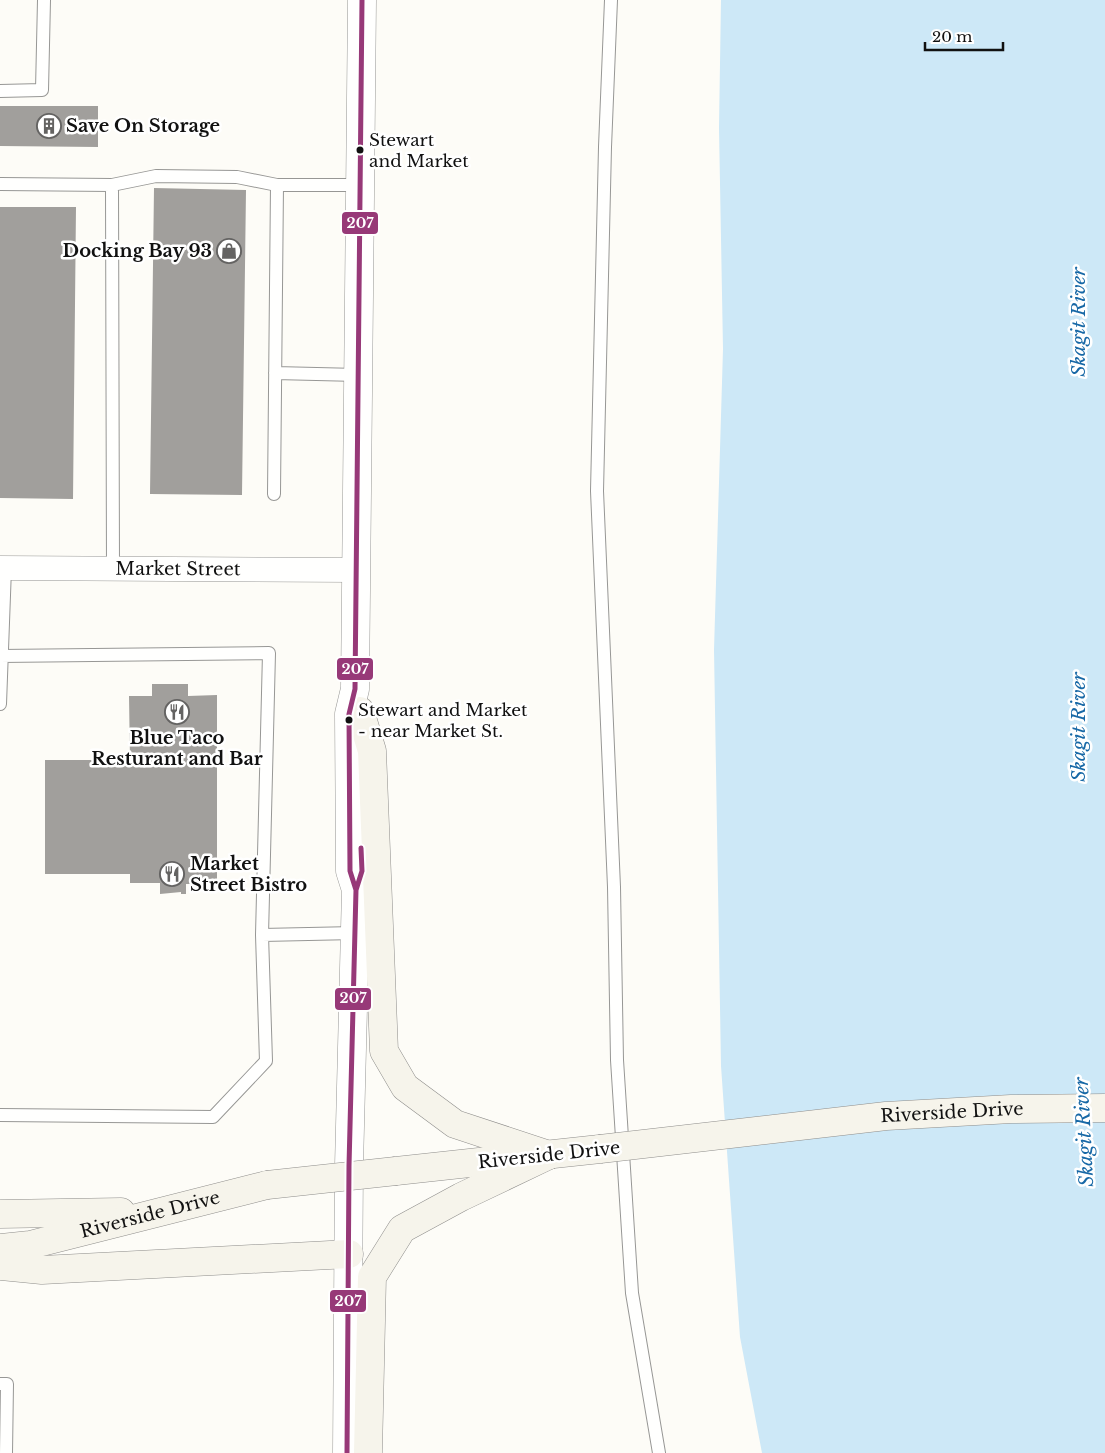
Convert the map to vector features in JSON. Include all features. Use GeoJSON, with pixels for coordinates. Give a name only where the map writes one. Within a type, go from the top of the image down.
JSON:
{"type":"FeatureCollection","features":[{"type":"Feature","properties":{"kind":"main road"},"geometry":{"type":"LineString","coordinates":[[357,700],[372,751],[384,1051],[405,1087],[455,1124],[549,1155]]}},
{"type":"Feature","properties":{"kind":"main road","name":"Riverside Drive"},"geometry":{"type":"LineString","coordinates":[[0,1248],[30,1246],[173,1211],[267,1185],[886,1116],[1011,1109],[1105,1108]]}},
{"type":"Feature","properties":{"kind":"main road"},"geometry":{"type":"LineString","coordinates":[[368,1453],[372,1277],[402,1229],[549,1155]]}},
{"type":"Feature","properties":{"kind":"main road"},"geometry":{"type":"LineString","coordinates":[[0,1214],[173,1211]]}},
{"type":"Feature","properties":{"kind":"main road"},"geometry":{"type":"LineString","coordinates":[[0,1266],[42,1270],[349,1254]]}},
{"type":"Feature","properties":{"kind":"street"},"geometry":{"type":"LineString","coordinates":[[347,1453],[349,1166],[356,890],[362,871],[357,700],[356,570],[362,0]]}},
{"type":"Feature","properties":{"kind":"street","name":"Market Street"},"geometry":{"type":"LineString","coordinates":[[2,568],[356,570]]}},
{"type":"Feature","properties":{"kind":"lane"},"geometry":{"type":"LineString","coordinates":[[0,91],[42,90],[44,0]]}},
{"type":"Feature","properties":{"kind":"lane"},"geometry":{"type":"LineString","coordinates":[[611,0],[605,147],[597,491],[614,887],[617,1060],[632,1293],[659,1453]]}},
{"type":"Feature","properties":{"kind":"lane"},"geometry":{"type":"LineString","coordinates":[[0,184],[112,185],[156,176],[237,177],[277,185],[360,185]]}},
{"type":"Feature","properties":{"kind":"lane"},"geometry":{"type":"LineString","coordinates":[[112,185],[113,570]]}},
{"type":"Feature","properties":{"kind":"lane"},"geometry":{"type":"LineString","coordinates":[[274,494],[277,185]]}},
{"type":"Feature","properties":{"kind":"lane"},"geometry":{"type":"LineString","coordinates":[[275,373],[358,375]]}},
{"type":"Feature","properties":{"kind":"lane"},"geometry":{"type":"LineString","coordinates":[[0,704],[2,568]]}},
{"type":"Feature","properties":{"kind":"lane"},"geometry":{"type":"LineString","coordinates":[[0,1115],[213,1117],[266,1061],[262,935],[269,653],[1,656]]}},
{"type":"Feature","properties":{"kind":"lane"},"geometry":{"type":"LineString","coordinates":[[262,935],[355,932]]}},
{"type":"Feature","properties":{"kind":"lane"},"geometry":{"type":"LineString","coordinates":[[0,1384],[7,1384],[6,1453]]}},
{"type":"Feature","properties":{"kind":"water","name":"Skagit River"},"geometry":{"type":"Polygon","coordinates":[[[721,0],[1105,0],[1105,1453],[762,1453],[740,1337],[721,1066],[714,650],[723,349],[719,128],[721,0]]]}},
{"type":"Feature","properties":{"kind":"building","name":"Save On Storage"},"geometry":{"type":"Polygon","coordinates":[[[0,106],[98,106],[98,147],[0,146],[0,106]]]}},
{"type":"Feature","properties":{"kind":"building"},"geometry":{"type":"Polygon","coordinates":[[[154,188],[246,190],[242,495],[150,494],[154,188]]]}},
{"type":"Feature","properties":{"kind":"building"},"geometry":{"type":"Polygon","coordinates":[[[0,207],[76,207],[73,499],[0,498],[0,207]]]}},
{"type":"Feature","properties":{"kind":"building"},"geometry":{"type":"Polygon","coordinates":[[[152,684],[188,684],[188,696],[217,695],[217,884],[186,884],[186,894],[181,894],[181,892],[160,894],[160,883],[130,883],[130,874],[45,874],[45,760],[130,760],[129,696],[152,696],[152,684]]]}},
{"type":"Feature","properties":{"kind":"transit line","name":"207"},"geometry":{"type":"LineString","coordinates":[[356,890],[350,871],[349,714],[355,689],[362,0]]}},
{"type":"Feature","properties":{"kind":"transit line","name":"207"},"geometry":{"type":"LineString","coordinates":[[347,1453],[349,1166],[356,890],[362,871],[361,848]]}},
{"type":"Feature","properties":{"kind":"place","name":"Save On Storage"},"geometry":{"type":"Point","coordinates":[49,126]}},
{"type":"Feature","properties":{"kind":"place","name":"Stewart and Market"},"geometry":{"type":"Point","coordinates":[360,150]}},
{"type":"Feature","properties":{"kind":"place","name":"Docking Bay 93"},"geometry":{"type":"Point","coordinates":[229,251]}},
{"type":"Feature","properties":{"kind":"place","name":"Blue Taco Resturant and Bar"},"geometry":{"type":"Point","coordinates":[177,712]}},
{"type":"Feature","properties":{"kind":"place","name":"Stewart and Market - near Market St."},"geometry":{"type":"Point","coordinates":[349,720]}},
{"type":"Feature","properties":{"kind":"place","name":"Market Street Bistro"},"geometry":{"type":"Point","coordinates":[172,874]}}]}
